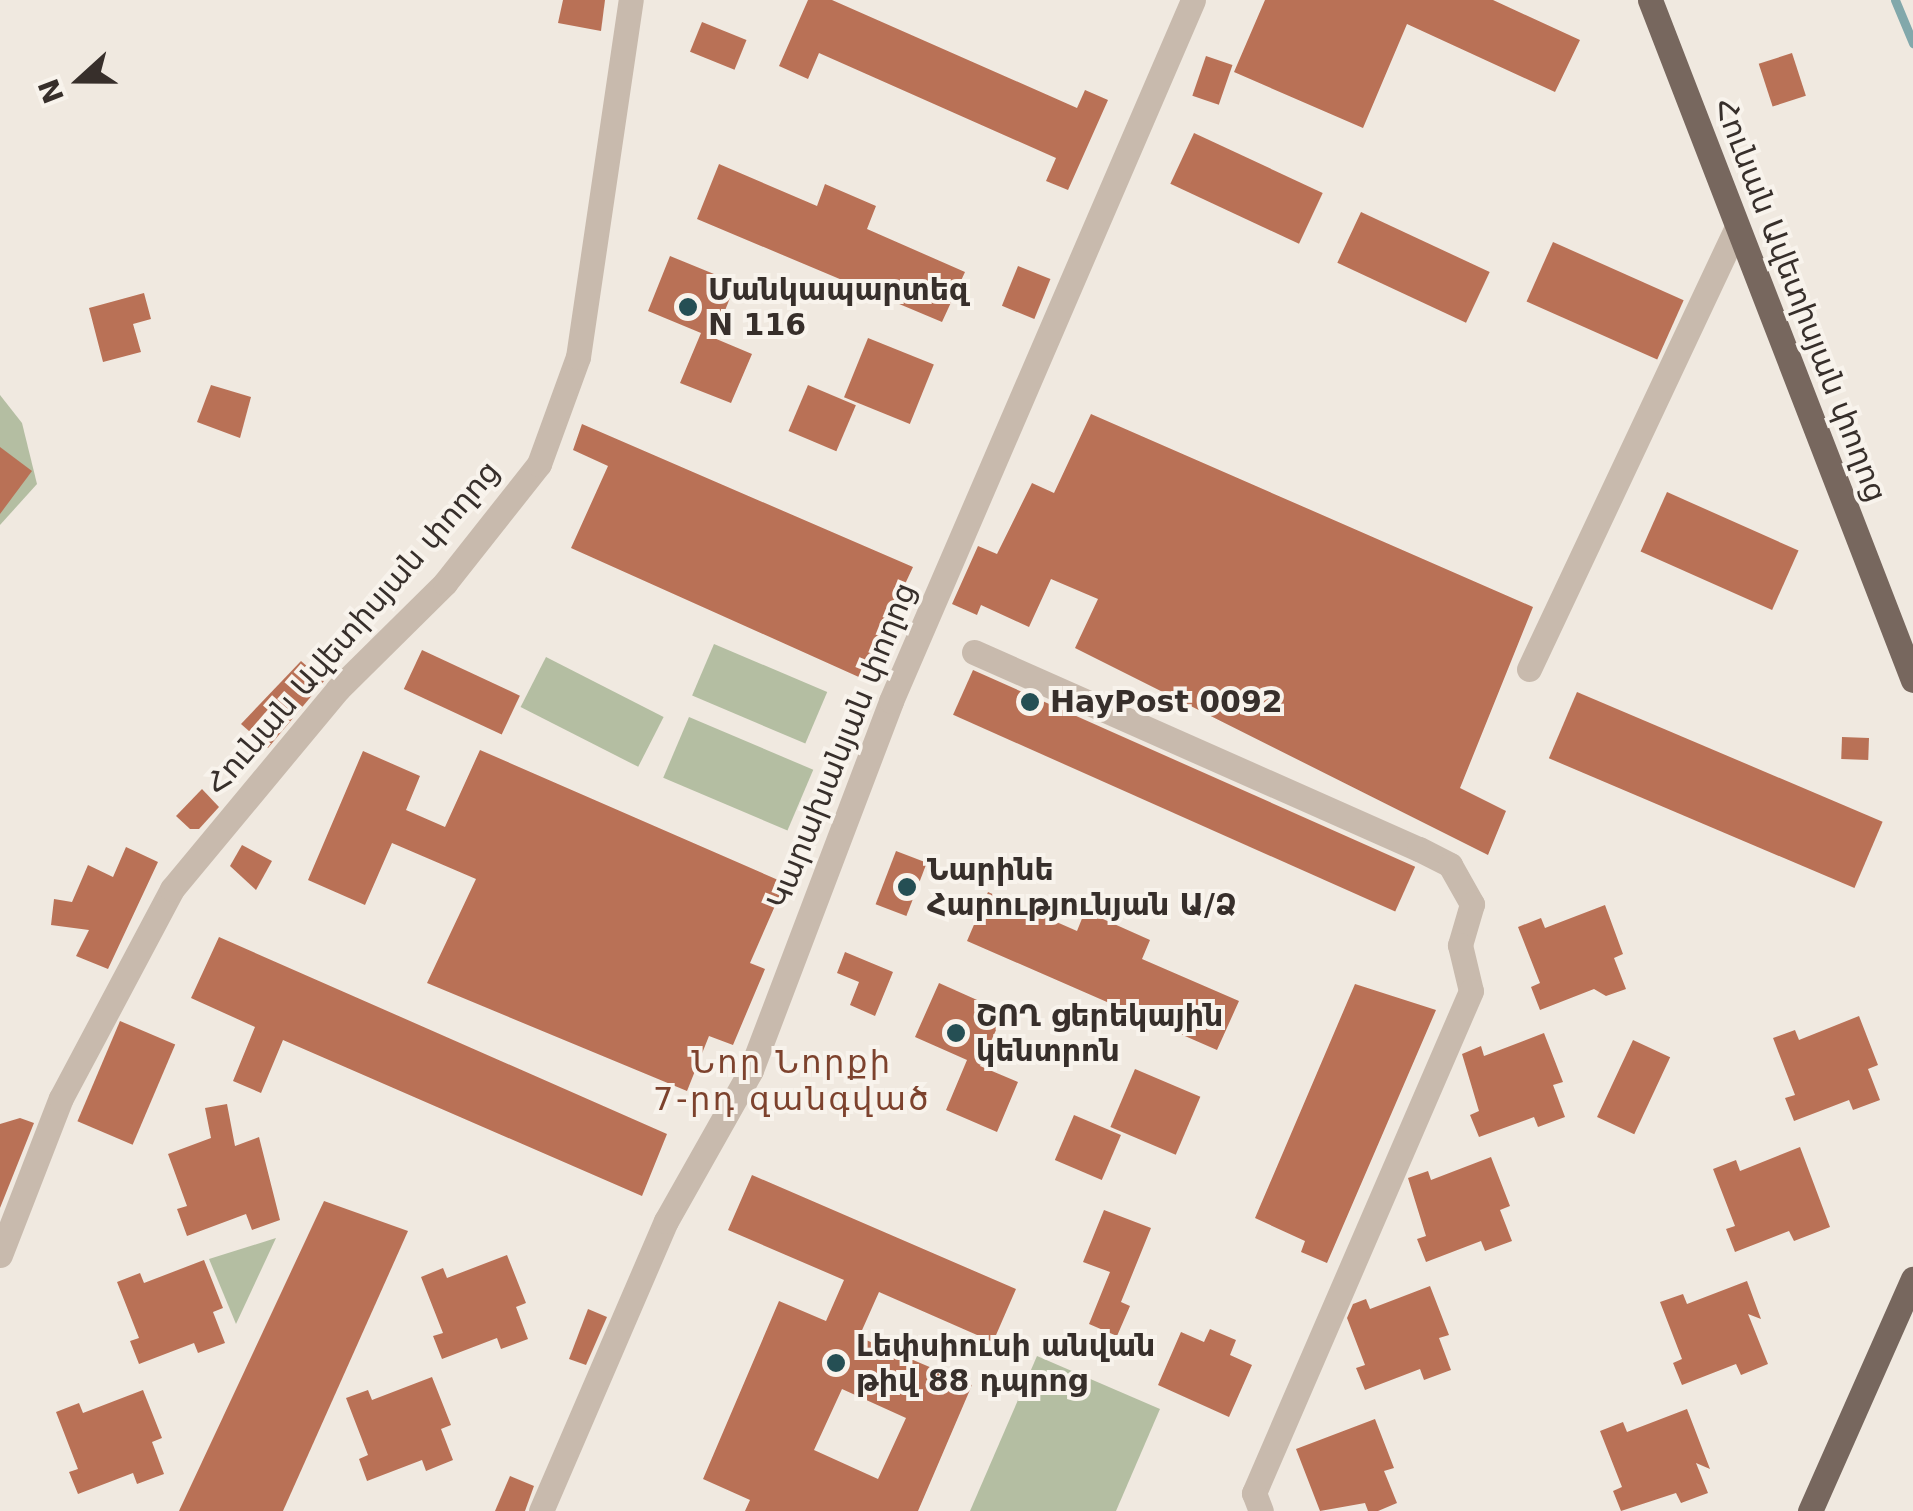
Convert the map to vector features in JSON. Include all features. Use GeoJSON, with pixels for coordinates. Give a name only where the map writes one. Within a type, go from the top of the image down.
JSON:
{"type":"FeatureCollection","features":[{"type":"Feature","properties":{"kind":"main road","name":"Հունան Ավետիսյան փողոց"},"geometry":{"type":"LineString","coordinates":[[1650,0],[1735,231],[1913,680]]}},
{"type":"Feature","properties":{"kind":"main road"},"geometry":{"type":"LineString","coordinates":[[1810,1511],[1913,1279]]}},
{"type":"Feature","properties":{"kind":"street","name":"Հունան Ավետիսյան փողոց"},"geometry":{"type":"LineString","coordinates":[[0,1255],[60,1098],[172,888],[338,689],[445,583],[539,464],[578,357],[630,0]]}},
{"type":"Feature","properties":{"kind":"street","name":"Կարախանյան փողոց"},"geometry":{"type":"LineString","coordinates":[[541,1511],[666,1221],[751,1070],[891,700],[1192,0]]}},
{"type":"Feature","properties":{"kind":"street"},"geometry":{"type":"LineString","coordinates":[[1529,669],[1735,231]]}},
{"type":"Feature","properties":{"kind":"street"},"geometry":{"type":"LineString","coordinates":[[974,652],[1419,849],[1450,865],[1472,904],[1460,946],[1471,991],[1254,1493],[1261,1511]]}},
{"type":"Feature","properties":{"kind":"green space"},"geometry":{"type":"Polygon","coordinates":[[[0,395],[22,423],[37,484],[0,525],[0,395]]]}},
{"type":"Feature","properties":{"kind":"green space"},"geometry":{"type":"Polygon","coordinates":[[[714,644],[827,692],[805,744],[692,696],[714,644]]]}},
{"type":"Feature","properties":{"kind":"green space"},"geometry":{"type":"Polygon","coordinates":[[[546,657],[664,717],[638,767],[521,707],[546,657]]]}},
{"type":"Feature","properties":{"kind":"green space"},"geometry":{"type":"Polygon","coordinates":[[[689,717],[813,770],[787,831],[663,778],[689,717]]]}},
{"type":"Feature","properties":{"kind":"green space"},"geometry":{"type":"Polygon","coordinates":[[[276,1238],[236,1324],[209,1259],[276,1238]]]}},
{"type":"Feature","properties":{"kind":"green space"},"geometry":{"type":"Polygon","coordinates":[[[1037,1356],[1160,1409],[1116,1511],[970,1511],[1037,1356]]]}},
{"type":"Feature","properties":{"kind":"building"},"geometry":{"type":"Polygon","coordinates":[[[563,0],[605,0],[601,31],[558,23],[563,0]]]}},
{"type":"Feature","properties":{"kind":"building"},"geometry":{"type":"Polygon","coordinates":[[[808,0],[832,0],[1077,108],[1085,90],[1108,100],[1068,190],[1046,181],[1056,158],[819,53],[808,79],[779,66],[808,0]]]}},
{"type":"Feature","properties":{"kind":"building"},"geometry":{"type":"Polygon","coordinates":[[[1265,0],[1493,0],[1580,40],[1555,92],[1407,24],[1363,128],[1234,72],[1265,0]]]}},
{"type":"Feature","properties":{"kind":"building"},"geometry":{"type":"Polygon","coordinates":[[[702,22],[747,40],[735,70],[690,52],[702,22]]]}},
{"type":"Feature","properties":{"kind":"building"},"geometry":{"type":"Polygon","coordinates":[[[1792,53],[1806,96],[1773,107],[1759,64],[1792,53]]]}},
{"type":"Feature","properties":{"kind":"building"},"geometry":{"type":"Polygon","coordinates":[[[1206,56],[1232,65],[1219,105],[1192,96],[1206,56]]]}},
{"type":"Feature","properties":{"kind":"building"},"geometry":{"type":"Polygon","coordinates":[[[1194,133],[1323,193],[1299,244],[1170,184],[1194,133]]]}},
{"type":"Feature","properties":{"kind":"building"},"geometry":{"type":"Polygon","coordinates":[[[719,164],[817,206],[825,184],[876,206],[867,229],[965,272],[942,322],[697,219],[719,164]]]}},
{"type":"Feature","properties":{"kind":"building"},"geometry":{"type":"Polygon","coordinates":[[[1361,212],[1490,272],[1466,323],[1337,263],[1361,212]]]}},
{"type":"Feature","properties":{"kind":"building"},"geometry":{"type":"Polygon","coordinates":[[[1553,242],[1684,300],[1657,360],[1527,301],[1553,242]]]}},
{"type":"Feature","properties":{"kind":"building"},"geometry":{"type":"Polygon","coordinates":[[[670,256],[736,283],[714,338],[752,354],[731,403],[680,383],[701,333],[648,311],[670,256]]]}},
{"type":"Feature","properties":{"kind":"building"},"geometry":{"type":"Polygon","coordinates":[[[1018,266],[1050,279],[1034,319],[1002,306],[1018,266]]]}},
{"type":"Feature","properties":{"kind":"building"},"geometry":{"type":"Polygon","coordinates":[[[144,293],[151,319],[133,324],[141,352],[103,362],[89,308],[144,293]]]}},
{"type":"Feature","properties":{"kind":"building"},"geometry":{"type":"Polygon","coordinates":[[[868,338],[934,365],[910,424],[844,397],[868,338]]]}},
{"type":"Feature","properties":{"kind":"building"},"geometry":{"type":"Polygon","coordinates":[[[211,385],[251,397],[240,438],[197,422],[211,385]]]}},
{"type":"Feature","properties":{"kind":"building"},"geometry":{"type":"Polygon","coordinates":[[[808,385],[856,405],[836,451],[788,431],[808,385]]]}},
{"type":"Feature","properties":{"kind":"building"},"geometry":{"type":"Polygon","coordinates":[[[1091,414],[1533,607],[1460,788],[1506,811],[1488,855],[1075,648],[1098,599],[1051,579],[1029,627],[981,605],[977,615],[952,604],[978,546],[997,554],[1032,483],[1054,493],[1091,414]]]}},
{"type":"Feature","properties":{"kind":"building"},"geometry":{"type":"Polygon","coordinates":[[[582,424],[913,567],[861,678],[571,548],[608,466],[573,450],[582,424]]]}},
{"type":"Feature","properties":{"kind":"building"},"geometry":{"type":"Polygon","coordinates":[[[0,447],[32,471],[0,514],[0,447]]]}},
{"type":"Feature","properties":{"kind":"building"},"geometry":{"type":"Polygon","coordinates":[[[1667,492],[1799,551],[1772,610],[1641,551],[1667,492]]]}},
{"type":"Feature","properties":{"kind":"building"},"geometry":{"type":"Polygon","coordinates":[[[422,650],[520,696],[502,735],[404,689],[422,650]]]}},
{"type":"Feature","properties":{"kind":"building"},"geometry":{"type":"Polygon","coordinates":[[[301,661],[324,681],[268,748],[241,724],[301,661]]]}},
{"type":"Feature","properties":{"kind":"building"},"geometry":{"type":"Polygon","coordinates":[[[973,670],[1415,867],[1395,912],[953,715],[973,670]]]}},
{"type":"Feature","properties":{"kind":"building"},"geometry":{"type":"Polygon","coordinates":[[[1577,692],[1883,822],[1854,888],[1549,758],[1577,692]]]}},
{"type":"Feature","properties":{"kind":"building"},"geometry":{"type":"Polygon","coordinates":[[[1842,737],[1869,738],[1868,760],[1841,759],[1842,737]]]}},
{"type":"Feature","properties":{"kind":"building"},"geometry":{"type":"Polygon","coordinates":[[[480,750],[785,883],[750,963],[765,969],[733,1045],[709,1036],[687,1091],[427,983],[476,879],[392,843],[365,905],[308,880],[363,751],[420,776],[406,810],[445,827],[480,750]]]}},
{"type":"Feature","properties":{"kind":"building"},"geometry":{"type":"Polygon","coordinates":[[[202,789],[219,807],[199,829],[190,829],[176,816],[202,789]]]}},
{"type":"Feature","properties":{"kind":"building"},"geometry":{"type":"Polygon","coordinates":[[[242,845],[272,861],[256,890],[230,866],[242,845]]]}},
{"type":"Feature","properties":{"kind":"building"},"geometry":{"type":"Polygon","coordinates":[[[126,847],[158,862],[108,969],[76,956],[89,930],[51,925],[54,899],[72,902],[88,865],[113,877],[126,847]]]}},
{"type":"Feature","properties":{"kind":"building"},"geometry":{"type":"Polygon","coordinates":[[[896,851],[927,863],[906,916],[876,904],[896,851]]]}},
{"type":"Feature","properties":{"kind":"building"},"geometry":{"type":"Polygon","coordinates":[[[988,892],[1077,931],[1085,911],[1150,940],[1142,959],[1239,1001],[1217,1050],[967,941],[988,892]]]}},
{"type":"Feature","properties":{"kind":"building"},"geometry":{"type":"Polygon","coordinates":[[[1605,905],[1623,954],[1614,958],[1626,989],[1606,996],[1594,989],[1540,1010],[1531,987],[1540,983],[1518,927],[1541,918],[1545,928],[1605,905]]]}},
{"type":"Feature","properties":{"kind":"building"},"geometry":{"type":"Polygon","coordinates":[[[219,937],[667,1134],[642,1196],[283,1040],[261,1093],[233,1081],[255,1027],[191,998],[219,937]]]}},
{"type":"Feature","properties":{"kind":"building"},"geometry":{"type":"Polygon","coordinates":[[[845,952],[893,972],[875,1016],[850,1005],[859,982],[837,973],[845,952]]]}},
{"type":"Feature","properties":{"kind":"building"},"geometry":{"type":"Polygon","coordinates":[[[939,983],[1004,1012],[980,1066],[1018,1082],[997,1132],[946,1110],[967,1060],[915,1037],[939,983]]]}},
{"type":"Feature","properties":{"kind":"building"},"geometry":{"type":"Polygon","coordinates":[[[1355,984],[1436,1010],[1327,1263],[1301,1252],[1305,1241],[1255,1218],[1355,984]]]}},
{"type":"Feature","properties":{"kind":"building"},"geometry":{"type":"Polygon","coordinates":[[[1859,1016],[1878,1065],[1868,1069],[1880,1100],[1853,1110],[1849,1100],[1794,1121],[1785,1098],[1795,1095],[1773,1038],[1795,1030],[1799,1040],[1859,1016]]]}},
{"type":"Feature","properties":{"kind":"building"},"geometry":{"type":"Polygon","coordinates":[[[120,1021],[175,1044],[133,1145],[77,1121],[120,1021]]]}},
{"type":"Feature","properties":{"kind":"building"},"geometry":{"type":"Polygon","coordinates":[[[1544,1033],[1563,1082],[1553,1085],[1565,1117],[1538,1127],[1534,1117],[1479,1137],[1470,1115],[1479,1111],[1462,1054],[1481,1046],[1484,1056],[1544,1033]]]}},
{"type":"Feature","properties":{"kind":"building"},"geometry":{"type":"Polygon","coordinates":[[[1633,1040],[1670,1057],[1634,1134],[1597,1117],[1633,1040]]]}},
{"type":"Feature","properties":{"kind":"building"},"geometry":{"type":"Polygon","coordinates":[[[1135,1069],[1200,1097],[1176,1155],[1110,1127],[1135,1069]]]}},
{"type":"Feature","properties":{"kind":"building"},"geometry":{"type":"Polygon","coordinates":[[[227,1104],[235,1146],[259,1137],[280,1220],[252,1230],[246,1214],[187,1236],[177,1209],[187,1206],[168,1154],[211,1138],[205,1108],[227,1104]]]}},
{"type":"Feature","properties":{"kind":"building"},"geometry":{"type":"Polygon","coordinates":[[[1074,1115],[1121,1135],[1102,1180],[1055,1160],[1074,1115]]]}},
{"type":"Feature","properties":{"kind":"building"},"geometry":{"type":"Polygon","coordinates":[[[20,1118],[34,1123],[0,1208],[0,1124],[20,1118]]]}},
{"type":"Feature","properties":{"kind":"building"},"geometry":{"type":"Polygon","coordinates":[[[1800,1147],[1830,1227],[1794,1241],[1789,1231],[1735,1252],[1726,1229],[1735,1226],[1713,1169],[1736,1160],[1740,1171],[1800,1147]]]}},
{"type":"Feature","properties":{"kind":"building"},"geometry":{"type":"Polygon","coordinates":[[[1491,1157],[1510,1206],[1500,1210],[1512,1241],[1485,1251],[1481,1241],[1426,1262],[1417,1239],[1426,1236],[1408,1178],[1428,1171],[1431,1180],[1491,1157]]]}},
{"type":"Feature","properties":{"kind":"building","name":"Լեփսիուսի անվան թիվ 88 դպրոց"},"geometry":{"type":"Polygon","coordinates":[[[752,1175],[1016,1289],[993,1342],[879,1292],[859,1337],[972,1385],[918,1511],[745,1511],[750,1500],[703,1479],[779,1301],[826,1321],[844,1280],[728,1230],[752,1175]],[[842,1389],[814,1450],[878,1479],[906,1418],[842,1389]]]}},
{"type":"Feature","properties":{"kind":"building"},"geometry":{"type":"Polygon","coordinates":[[[324,1201],[408,1231],[283,1511],[179,1511],[324,1201]]]}},
{"type":"Feature","properties":{"kind":"building"},"geometry":{"type":"Polygon","coordinates":[[[1104,1210],[1151,1228],[1121,1302],[1130,1306],[1117,1336],[1089,1324],[1110,1272],[1083,1262],[1104,1210]]]}},
{"type":"Feature","properties":{"kind":"building"},"geometry":{"type":"Polygon","coordinates":[[[507,1255],[526,1303],[516,1307],[528,1339],[501,1349],[497,1338],[442,1359],[433,1336],[443,1333],[421,1277],[443,1268],[447,1278],[507,1255]]]}},
{"type":"Feature","properties":{"kind":"building"},"geometry":{"type":"Polygon","coordinates":[[[204,1260],[223,1308],[213,1312],[225,1343],[198,1353],[194,1343],[139,1364],[130,1341],[139,1338],[117,1282],[140,1273],[144,1283],[204,1260]]]}},
{"type":"Feature","properties":{"kind":"building"},"geometry":{"type":"Polygon","coordinates":[[[1747,1281],[1761,1319],[1748,1314],[1768,1364],[1741,1375],[1736,1364],[1682,1385],[1673,1363],[1682,1359],[1660,1302],[1683,1294],[1687,1304],[1747,1281]]]}},
{"type":"Feature","properties":{"kind":"building"},"geometry":{"type":"Polygon","coordinates":[[[1430,1286],[1449,1335],[1439,1338],[1451,1370],[1424,1380],[1420,1369],[1365,1390],[1356,1368],[1365,1365],[1347,1318],[1353,1304],[1366,1299],[1370,1309],[1430,1286]]]}},
{"type":"Feature","properties":{"kind":"building"},"geometry":{"type":"Polygon","coordinates":[[[588,1309],[607,1317],[586,1365],[569,1359],[588,1309]]]}},
{"type":"Feature","properties":{"kind":"building"},"geometry":{"type":"Polygon","coordinates":[[[1210,1329],[1236,1340],[1230,1355],[1252,1365],[1229,1417],[1158,1385],[1181,1332],[1204,1342],[1210,1329]]]}},
{"type":"Feature","properties":{"kind":"building"},"geometry":{"type":"Polygon","coordinates":[[[432,1377],[451,1425],[441,1429],[453,1460],[426,1471],[422,1460],[367,1481],[359,1459],[368,1455],[346,1398],[368,1390],[372,1400],[432,1377]]]}},
{"type":"Feature","properties":{"kind":"building"},"geometry":{"type":"Polygon","coordinates":[[[143,1390],[162,1438],[152,1442],[164,1474],[137,1484],[133,1473],[78,1494],[69,1472],[78,1469],[56,1412],[79,1403],[83,1413],[143,1390]]]}},
{"type":"Feature","properties":{"kind":"building"},"geometry":{"type":"Polygon","coordinates":[[[1687,1409],[1710,1469],[1696,1463],[1708,1493],[1681,1503],[1676,1493],[1621,1511],[1613,1491],[1622,1487],[1600,1431],[1623,1422],[1627,1432],[1687,1409]]]}},
{"type":"Feature","properties":{"kind":"building"},"geometry":{"type":"Polygon","coordinates":[[[1375,1419],[1394,1468],[1384,1471],[1397,1503],[1378,1511],[1368,1511],[1365,1503],[1320,1511],[1296,1449],[1375,1419]]]}},
{"type":"Feature","properties":{"kind":"building"},"geometry":{"type":"Polygon","coordinates":[[[510,1476],[534,1486],[525,1511],[495,1511],[510,1476]]]}},
{"type":"Feature","properties":{"kind":"waterway"},"geometry":{"type":"LineString","coordinates":[[1895,0],[1913,43]]}},
{"type":"Feature","properties":{"kind":"place","name":"Մանկապարտեզ N 116"},"geometry":{"type":"Point","coordinates":[688,307]}},
{"type":"Feature","properties":{"kind":"place","name":"HayPost 0092"},"geometry":{"type":"Point","coordinates":[1030,702]}},
{"type":"Feature","properties":{"kind":"place","name":"Նարինե Հարությունյան Ա/Ձ"},"geometry":{"type":"Point","coordinates":[907,887]}},
{"type":"Feature","properties":{"kind":"place","name":"ՇՈՂ ցերեկային կենտրոն"},"geometry":{"type":"Point","coordinates":[956,1033]}},
{"type":"Feature","properties":{"kind":"place","name":"Լեփսիուսի անվան թիվ 88 դպրոց"},"geometry":{"type":"Point","coordinates":[836,1363]}},
{"type":"Feature","properties":{"kind":"district","name":"Նոր Նորքի 7-րդ զանգված"},"geometry":{"type":"Point","coordinates":[792,1082]}}]}
